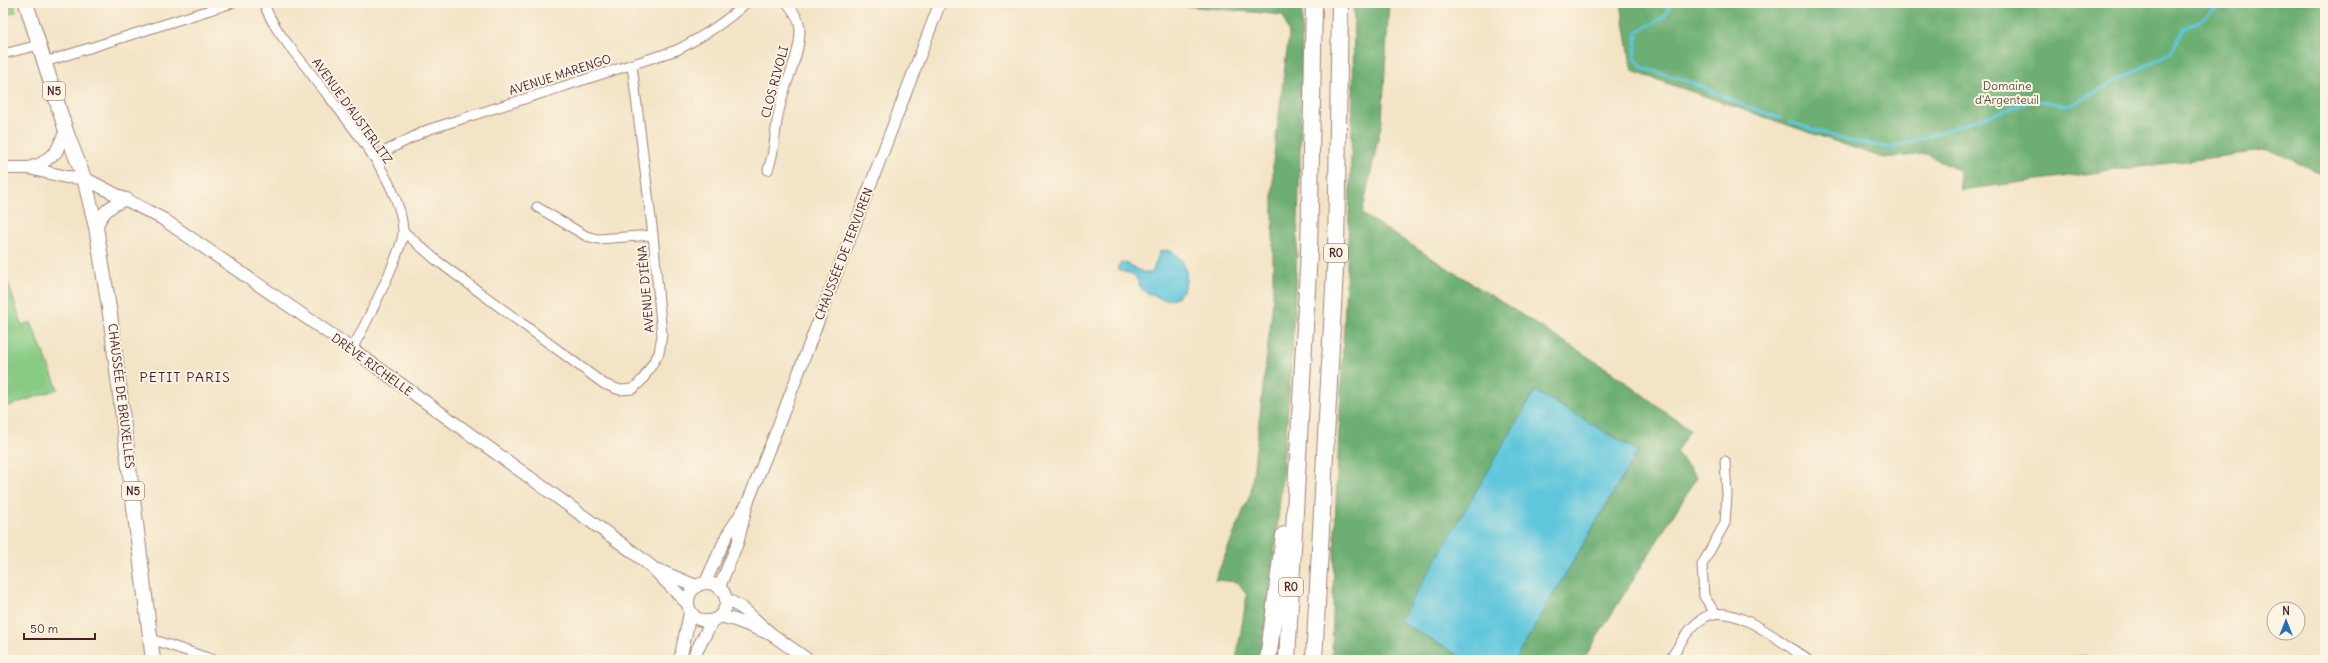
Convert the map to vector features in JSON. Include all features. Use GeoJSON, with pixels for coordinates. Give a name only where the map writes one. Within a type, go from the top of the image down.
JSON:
{"type":"FeatureCollection","features":[{"type":"Feature","properties":{"kind":"highway","name":"R0"},"geometry":{"type":"LineString","coordinates":[[1287,660],[1309,252],[1314,3]]}},
{"type":"Feature","properties":{"kind":"highway","name":"R0"},"geometry":{"type":"LineString","coordinates":[[1314,660],[1336,251],[1340,3]]}},
{"type":"Feature","properties":{"kind":"highway"},"geometry":{"type":"LineString","coordinates":[[1268,660],[1284,534],[1295,514]]}},
{"type":"Feature","properties":{"kind":"highway"},"geometry":{"type":"LineString","coordinates":[[1316,619],[1324,649],[1324,660]]}},
{"type":"Feature","properties":{"kind":"main road","name":"CHAUSSÉE DE BRUXELLES"},"geometry":{"type":"LineString","coordinates":[[26,3],[66,131],[84,178],[96,227],[111,321],[153,660]]}},
{"type":"Feature","properties":{"kind":"main road"},"geometry":{"type":"LineString","coordinates":[[29,168],[41,164],[56,152],[66,131]]}},
{"type":"Feature","properties":{"kind":"main road"},"geometry":{"type":"LineString","coordinates":[[3,168],[29,168],[66,177],[84,178]]}},
{"type":"Feature","properties":{"kind":"main road","name":"DRÈVE RICHELLE"},"geometry":{"type":"LineString","coordinates":[[84,178],[127,199],[178,229],[352,349],[652,567],[689,608]]}},
{"type":"Feature","properties":{"kind":"main road"},"geometry":{"type":"LineString","coordinates":[[96,227],[107,209],[112,204],[127,199]]}},
{"type":"Feature","properties":{"kind":"main road","name":"DRÈVE RICHELLE"},"geometry":{"type":"LineString","coordinates":[[652,567],[701,584]]}},
{"type":"Feature","properties":{"kind":"main road"},"geometry":{"type":"LineString","coordinates":[[680,660],[689,608],[688,596],[701,584],[719,588],[726,599],[756,618],[771,634],[808,660]]}},
{"type":"Feature","properties":{"kind":"main road"},"geometry":{"type":"LineString","coordinates":[[692,660],[726,605],[726,599]]}},
{"type":"Feature","properties":{"kind":"main road"},"geometry":{"type":"LineString","coordinates":[[689,608],[696,619],[704,622],[716,619],[735,620],[771,634]]}},
{"type":"Feature","properties":{"kind":"street"},"geometry":{"type":"LineString","coordinates":[[45,62],[232,3]]}},
{"type":"Feature","properties":{"kind":"street","name":"AVENUE D'AUSTERLITZ"},"geometry":{"type":"LineString","coordinates":[[264,3],[280,34],[374,157],[399,207],[404,232],[398,252],[352,349]]}},
{"type":"Feature","properties":{"kind":"street","name":"AVENUE MARENGO"},"geometry":{"type":"LineString","coordinates":[[374,157],[427,130],[677,50],[700,39],[730,18],[746,3]]}},
{"type":"Feature","properties":{"kind":"street","name":"CLOS RIVOLI"},"geometry":{"type":"LineString","coordinates":[[768,170],[774,156],[780,107],[798,44],[800,29],[797,16],[787,3]]}},
{"type":"Feature","properties":{"kind":"street","name":"CHAUSSÉE DE TERVUREN"},"geometry":{"type":"LineString","coordinates":[[719,588],[738,542],[747,504],[940,3]]}},
{"type":"Feature","properties":{"kind":"street"},"geometry":{"type":"LineString","coordinates":[[3,54],[39,45]]}},
{"type":"Feature","properties":{"kind":"street","name":"AVENUE D'IÉNA"},"geometry":{"type":"LineString","coordinates":[[404,232],[436,260],[534,334],[604,384],[620,390],[634,389],[643,379],[659,353],[662,335],[653,235],[632,65]]}},
{"type":"Feature","properties":{"kind":"street"},"geometry":{"type":"LineString","coordinates":[[537,207],[586,236],[598,240],[653,235]]}},
{"type":"Feature","properties":{"kind":"street"},"geometry":{"type":"LineString","coordinates":[[1714,614],[1704,596],[1702,565],[1725,523],[1727,494],[1725,461]]}},
{"type":"Feature","properties":{"kind":"street","name":"CHAUSSÉE DE TERVUREN"},"geometry":{"type":"LineString","coordinates":[[701,584],[727,535],[747,504]]}},
{"type":"Feature","properties":{"kind":"street"},"geometry":{"type":"LineString","coordinates":[[1670,660],[1691,629],[1705,617],[1714,614],[1737,616],[1808,660]]}},
{"type":"Feature","properties":{"kind":"street"},"geometry":{"type":"LineString","coordinates":[[151,639],[214,660]]}},
{"type":"Feature","properties":{"kind":"green space"},"geometry":{"type":"Polygon","coordinates":[[[3,3],[14,3],[16,12],[3,16],[3,3]]]}},
{"type":"Feature","properties":{"kind":"green space"},"geometry":{"type":"Polygon","coordinates":[[[1155,3],[1302,3],[1300,168],[1288,414],[1271,578],[1260,660],[1236,660],[1247,595],[1238,582],[1215,580],[1251,492],[1273,301],[1273,162],[1289,34],[1283,15],[1155,3]]]}},
{"type":"Feature","properties":{"kind":"green space"},"geometry":{"type":"Polygon","coordinates":[[[1354,3],[1389,3],[1382,121],[1362,214],[1612,372],[1690,430],[1676,452],[1697,477],[1583,660],[1515,660],[1638,451],[1400,621],[1466,660],[1332,660],[1336,496],[1351,167],[1354,3]]]}},
{"type":"Feature","properties":{"kind":"green space","name":"Domaine d'Argenteuil"},"geometry":{"type":"Polygon","coordinates":[[[1621,3],[2221,3],[2218,7],[2243,3],[2325,3],[2325,175],[2270,150],[1961,190],[1959,171],[1927,154],[1883,158],[1632,71],[1621,3]]]}},
{"type":"Feature","properties":{"kind":"green space"},"geometry":{"type":"Polygon","coordinates":[[[3,267],[22,325],[31,322],[58,389],[3,408],[3,267]]]}},
{"type":"Feature","properties":{"kind":"water"},"geometry":{"type":"Polygon","coordinates":[[[2221,3],[2243,3],[2225,12],[2218,7],[2221,3]]]}},
{"type":"Feature","properties":{"kind":"water"},"geometry":{"type":"Polygon","coordinates":[[[1166,250],[1175,254],[1182,261],[1185,269],[1186,279],[1184,287],[1180,294],[1173,299],[1163,299],[1147,293],[1141,288],[1134,276],[1118,270],[1118,266],[1122,262],[1140,271],[1152,273],[1160,251],[1166,250]]]}},
{"type":"Feature","properties":{"kind":"water"},"geometry":{"type":"Polygon","coordinates":[[[1535,391],[1638,451],[1515,660],[1466,660],[1400,621],[1535,391]]]}},
{"type":"Feature","properties":{"kind":"waterway"},"geometry":{"type":"LineString","coordinates":[[1671,3],[1664,17],[1637,32],[1635,58],[1643,68],[1688,81],[1750,108],[1781,118]]}},
{"type":"Feature","properties":{"kind":"waterway"},"geometry":{"type":"LineString","coordinates":[[1790,122],[1845,140],[1892,148],[2033,101],[2044,101],[2064,105],[2075,103],[2171,52],[2183,29],[2201,20],[2218,7]]}},
{"type":"Feature","properties":{"kind":"district","name":"PETIT PARIS"},"geometry":{"type":"Point","coordinates":[185,377]}}]}
